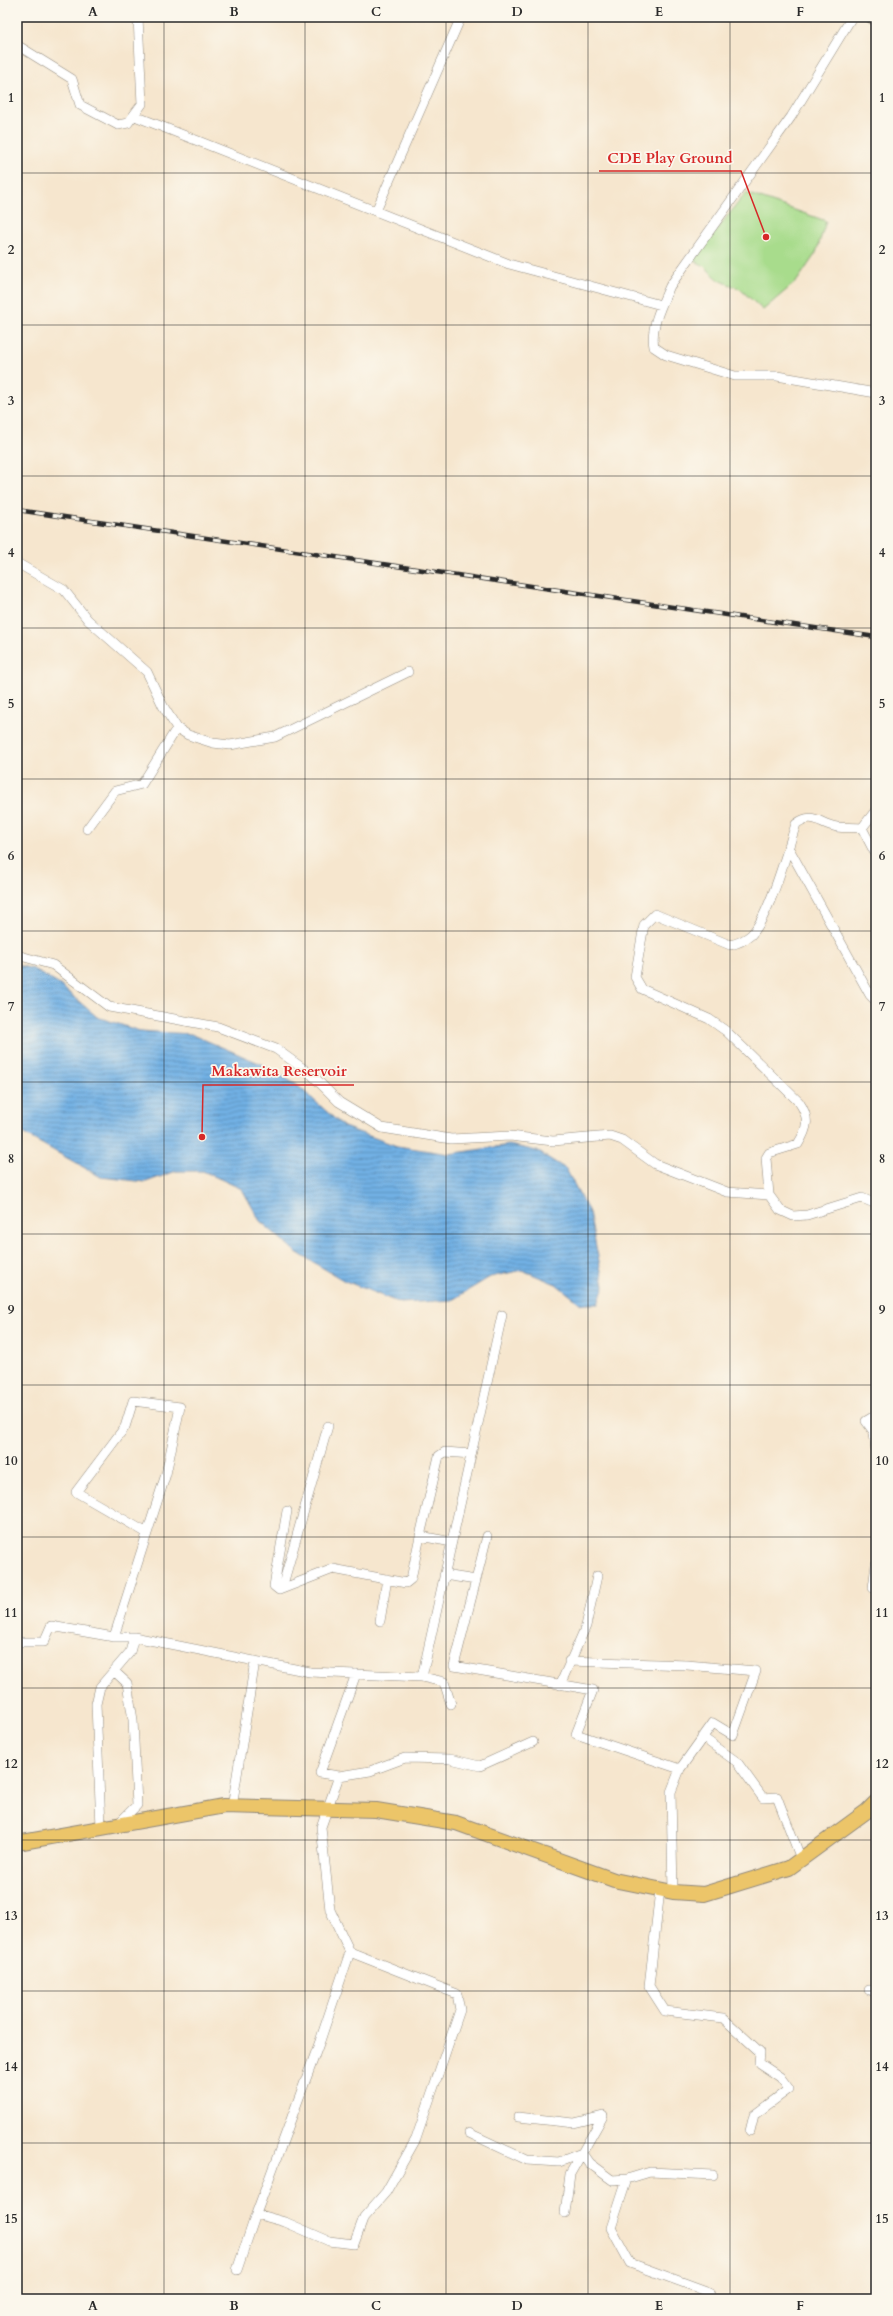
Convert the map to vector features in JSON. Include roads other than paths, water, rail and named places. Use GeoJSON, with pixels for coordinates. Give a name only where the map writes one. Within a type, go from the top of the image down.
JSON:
{"type":"FeatureCollection","features":[{"type":"Feature","properties":{"kind":"main road"},"geometry":{"type":"LineString","coordinates":[[872,17],[876,19]]}},
{"type":"Feature","properties":{"kind":"main road"},"geometry":{"type":"LineString","coordinates":[[17,1843],[119,1823],[232,1807],[376,1810],[456,1824],[614,1880],[667,1891],[704,1894],[788,1868],[867,1811],[876,1802]]}},
{"type":"Feature","properties":{"kind":"street"},"geometry":{"type":"LineString","coordinates":[[17,45],[72,79],[80,105],[118,125],[128,123],[135,116],[142,104],[138,17]]}},
{"type":"Feature","properties":{"kind":"street"},"geometry":{"type":"LineString","coordinates":[[376,211],[461,17]]}},
{"type":"Feature","properties":{"kind":"street"},"geometry":{"type":"LineString","coordinates":[[852,17],[791,116],[670,286],[661,305],[652,338],[654,347],[666,355],[735,376],[777,376],[876,393]]}},
{"type":"Feature","properties":{"kind":"street"},"geometry":{"type":"LineString","coordinates":[[135,116],[509,264],[661,305]]}},
{"type":"Feature","properties":{"kind":"street"},"geometry":{"type":"LineString","coordinates":[[17,563],[64,590],[88,620],[147,672],[163,706],[177,728],[188,735],[213,742],[230,745],[252,743],[274,737],[408,672]]}},
{"type":"Feature","properties":{"kind":"street"},"geometry":{"type":"LineString","coordinates":[[87,829],[115,791],[142,784],[177,728]]}},
{"type":"Feature","properties":{"kind":"street"},"geometry":{"type":"LineString","coordinates":[[862,828],[876,810]]}},
{"type":"Feature","properties":{"kind":"street"},"geometry":{"type":"LineString","coordinates":[[862,828],[835,826],[812,818],[803,818],[796,824],[770,902],[753,934],[742,942],[730,945],[655,914],[644,925],[635,977],[642,989],[709,1019],[726,1030],[799,1102],[807,1113],[806,1131],[798,1144],[769,1154],[766,1158],[769,1195],[780,1210],[793,1216],[807,1216],[862,1198],[876,1204]]}},
{"type":"Feature","properties":{"kind":"street"},"geometry":{"type":"LineString","coordinates":[[862,828],[876,855]]}},
{"type":"Feature","properties":{"kind":"street"},"geometry":{"type":"LineString","coordinates":[[788,847],[870,995],[876,1001]]}},
{"type":"Feature","properties":{"kind":"street"},"geometry":{"type":"LineString","coordinates":[[17,955],[53,965],[109,1007],[218,1027],[276,1049],[312,1075],[339,1102],[382,1128],[451,1139],[510,1136],[553,1141],[610,1136],[622,1140],[655,1164],[727,1192],[769,1195]]}},
{"type":"Feature","properties":{"kind":"street"},"geometry":{"type":"LineString","coordinates":[[422,1678],[502,1315]]}},
{"type":"Feature","properties":{"kind":"street"},"geometry":{"type":"LineString","coordinates":[[114,1637],[166,1474],[180,1407],[133,1401],[125,1427],[76,1492],[147,1533]]}},
{"type":"Feature","properties":{"kind":"street"},"geometry":{"type":"LineString","coordinates":[[876,1415],[866,1421],[874,1432],[876,1451]]}},
{"type":"Feature","properties":{"kind":"street"},"geometry":{"type":"LineString","coordinates":[[282,1588],[328,1426]]}},
{"type":"Feature","properties":{"kind":"street"},"geometry":{"type":"LineString","coordinates":[[287,1511],[274,1586],[279,1590],[332,1569],[406,1583],[411,1579],[439,1456],[445,1452],[471,1454]]}},
{"type":"Feature","properties":{"kind":"street"},"geometry":{"type":"LineString","coordinates":[[420,1536],[452,1542]]}},
{"type":"Feature","properties":{"kind":"street"},"geometry":{"type":"LineString","coordinates":[[486,1536],[454,1666],[593,1690],[576,1734],[680,1769]]}},
{"type":"Feature","properties":{"kind":"street"},"geometry":{"type":"LineString","coordinates":[[876,1564],[873,1588],[876,1588]]}},
{"type":"Feature","properties":{"kind":"street"},"geometry":{"type":"LineString","coordinates":[[444,1575],[476,1580]]}},
{"type":"Feature","properties":{"kind":"street"},"geometry":{"type":"LineString","coordinates":[[560,1685],[569,1661],[586,1626],[597,1576]]}},
{"type":"Feature","properties":{"kind":"street"},"geometry":{"type":"LineString","coordinates":[[380,1621],[387,1579]]}},
{"type":"Feature","properties":{"kind":"street"},"geometry":{"type":"LineString","coordinates":[[17,1642],[44,1642],[51,1626],[114,1637],[134,1637],[310,1672],[422,1678],[444,1682],[451,1704]]}},
{"type":"Feature","properties":{"kind":"street"},"geometry":{"type":"LineString","coordinates":[[101,1827],[96,1704],[100,1687],[130,1652],[134,1637]]}},
{"type":"Feature","properties":{"kind":"street"},"geometry":{"type":"LineString","coordinates":[[232,1807],[256,1661]]}},
{"type":"Feature","properties":{"kind":"street"},"geometry":{"type":"LineString","coordinates":[[569,1661],[687,1665],[756,1671],[733,1735],[713,1723],[680,1769],[671,1792],[667,1891],[649,1986],[665,2011],[723,2018],[760,2052],[759,2063],[780,2077],[789,2088],[754,2115],[750,2131]]}},
{"type":"Feature","properties":{"kind":"street"},"geometry":{"type":"LineString","coordinates":[[114,1671],[127,1683],[133,1720],[137,1805],[119,1823]]}},
{"type":"Feature","properties":{"kind":"street"},"geometry":{"type":"LineString","coordinates":[[356,1674],[320,1773],[340,1776],[370,1771],[405,1758],[450,1759],[480,1766],[533,1742]]}},
{"type":"Feature","properties":{"kind":"street"},"geometry":{"type":"LineString","coordinates":[[702,1737],[737,1762],[764,1798],[777,1797],[801,1859]]}},
{"type":"Feature","properties":{"kind":"street"},"geometry":{"type":"LineString","coordinates":[[256,2214],[285,2222],[329,2241],[354,2244],[364,2217],[386,2192],[416,2139],[450,2045],[460,2010],[457,1994],[350,1952],[330,1910],[321,1827],[340,1776]]}},
{"type":"Feature","properties":{"kind":"street"},"geometry":{"type":"LineString","coordinates":[[236,2270],[320,2041],[350,1952]]}},
{"type":"Feature","properties":{"kind":"street"},"geometry":{"type":"LineString","coordinates":[[518,2117],[574,2122],[603,2116],[570,2174],[565,2213]]}},
{"type":"Feature","properties":{"kind":"street"},"geometry":{"type":"LineString","coordinates":[[468,2133],[527,2160],[559,2162],[582,2153]]}},
{"type":"Feature","properties":{"kind":"street"},"geometry":{"type":"LineString","coordinates":[[582,2153],[589,2163],[612,2180],[627,2179],[650,2172],[713,2175]]}},
{"type":"Feature","properties":{"kind":"street"},"geometry":{"type":"LineString","coordinates":[[627,2179],[611,2228],[630,2263],[709,2292],[712,2299]]}},
{"type":"Feature","properties":{"kind":"water"},"geometry":{"type":"Polygon","coordinates":[[[17,965],[33,969],[60,985],[97,1017],[140,1031],[191,1034],[259,1063],[297,1085],[344,1127],[397,1146],[449,1154],[509,1145],[537,1151],[566,1169],[589,1212],[604,1286],[598,1304],[581,1304],[556,1284],[522,1270],[490,1277],[452,1300],[400,1303],[343,1280],[296,1252],[260,1221],[242,1189],[203,1171],[176,1171],[146,1182],[101,1177],[17,1130],[17,965]]]}},
{"type":"Feature","properties":{"kind":"railway"},"geometry":{"type":"LineString","coordinates":[[17,510],[876,637]]}},
{"type":"Feature","properties":{"kind":"place","name":"CDE Play Ground"},"geometry":{"type":"Point","coordinates":[766,237]}},
{"type":"Feature","properties":{"kind":"place","name":"Makawita Reservoir"},"geometry":{"type":"Point","coordinates":[202,1137]}}]}
